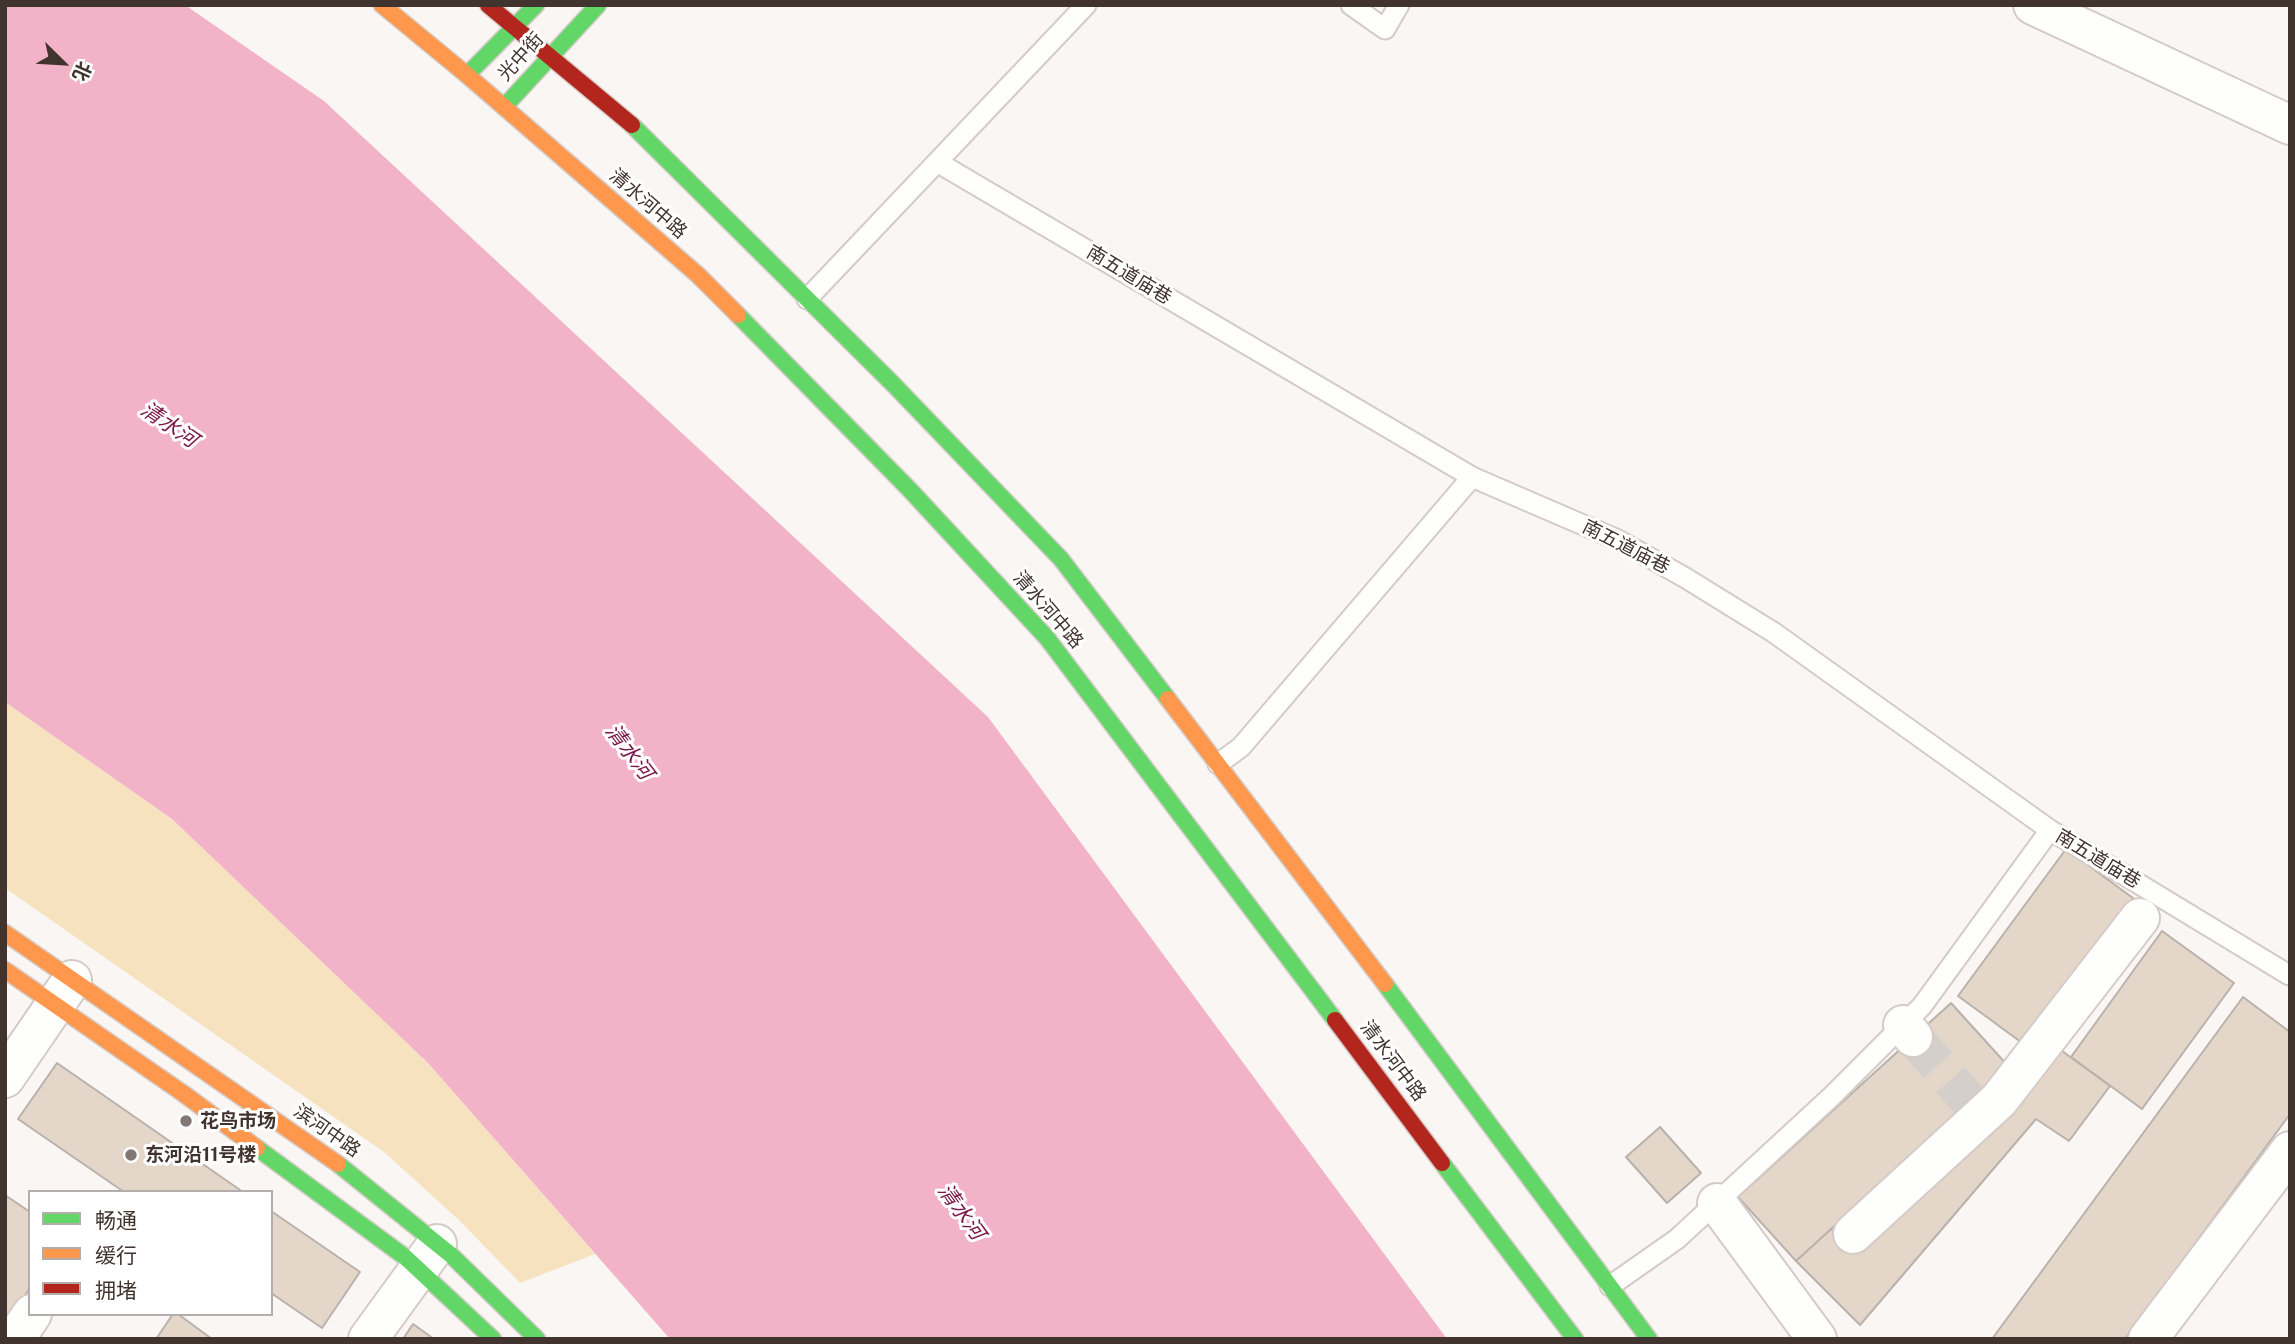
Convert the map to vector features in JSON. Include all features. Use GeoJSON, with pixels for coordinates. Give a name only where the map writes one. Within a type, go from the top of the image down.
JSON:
{"type":"FeatureCollection","features":[{"type":"Feature","properties":{"kind":"main road","name":"清水河中路"},"geometry":{"type":"LineString","coordinates":[[382,5],[698,275],[910,490],[1047,638],[1575,1339]]}},
{"type":"Feature","properties":{"kind":"main road","name":"清水河中路"},"geometry":{"type":"LineString","coordinates":[[488,5],[646,137],[894,385],[1061,559],[1649,1339]]}},
{"type":"Feature","properties":{"kind":"main road","name":"光中街"},"geometry":{"type":"LineString","coordinates":[[467,75],[536,5]]}},
{"type":"Feature","properties":{"kind":"main road","name":"光中街"},"geometry":{"type":"LineString","coordinates":[[504,107],[598,5]]}},
{"type":"Feature","properties":{"kind":"main road","name":"滨河中路"},"geometry":{"type":"LineString","coordinates":[[5,933],[64,993],[184,1094],[405,1257],[428,1257],[514,1334]]}},
{"type":"Feature","properties":{"kind":"main road","name":"滨河中路"},"geometry":{"type":"LineString","coordinates":[[5,970],[64,993],[354,1175],[428,1257],[514,1334]]}},
{"type":"Feature","properties":{"kind":"street"},"geometry":{"type":"LineString","coordinates":[[2033,5],[2290,125]]}},
{"type":"Feature","properties":{"kind":"street"},"geometry":{"type":"LineString","coordinates":[[1853,1234],[1977,1110],[1999,1101],[2140,918]]}},
{"type":"Feature","properties":{"kind":"street"},"geometry":{"type":"LineString","coordinates":[[5,1078],[64,993]]}},
{"type":"Feature","properties":{"kind":"street"},"geometry":{"type":"LineString","coordinates":[[2148,1339],[2290,1151]]}},
{"type":"Feature","properties":{"kind":"street"},"geometry":{"type":"LineString","coordinates":[[1717,1203],[1817,1339]]}},
{"type":"Feature","properties":{"kind":"street"},"geometry":{"type":"LineString","coordinates":[[368,1339],[428,1257]]}},
{"type":"Feature","properties":{"kind":"street"},"geometry":{"type":"LineString","coordinates":[[15,1339],[32,1316]]}},
{"type":"Feature","properties":{"kind":"lane"},"geometry":{"type":"LineString","coordinates":[[807,299],[1086,5]]}},
{"type":"Feature","properties":{"kind":"lane"},"geometry":{"type":"LineString","coordinates":[[1351,5],[1385,29],[1399,5]]}},
{"type":"Feature","properties":{"kind":"lane","name":"南五道庙巷"},"geometry":{"type":"LineString","coordinates":[[937,162],[1472,477],[1618,540],[1684,576],[1773,632],[2050,830],[2289,975]]}},
{"type":"Feature","properties":{"kind":"lane"},"geometry":{"type":"LineString","coordinates":[[1218,764],[1241,747],[1472,477]]}},
{"type":"Feature","properties":{"kind":"lane"},"geometry":{"type":"LineString","coordinates":[[1610,1286],[1677,1239],[1832,1096],[1908,1031],[1922,1006],[2050,830]]}},
{"type":"Feature","properties":{"kind":"shaded area"},"geometry":{"type":"Polygon","coordinates":[[[5,702],[172,819],[428,1063],[595,1254],[520,1283],[459,1220],[384,1152],[5,888],[5,702]]]}},
{"type":"Feature","properties":{"kind":"water","name":"清水河"},"geometry":{"type":"Polygon","coordinates":[[[5,5],[185,5],[324,101],[988,717],[1447,1339],[670,1339],[428,1063],[172,819],[5,702],[5,5]]]}},
{"type":"Feature","properties":{"kind":"building"},"geometry":{"type":"Polygon","coordinates":[[[2066,849],[2133,898],[2025,1045],[1958,996],[2066,849]]]}},
{"type":"Feature","properties":{"kind":"building"},"geometry":{"type":"Polygon","coordinates":[[[2162,931],[2234,983],[2142,1109],[2071,1057],[2162,931]]]}},
{"type":"Feature","properties":{"kind":"building"},"geometry":{"type":"Polygon","coordinates":[[[2243,997],[2290,1032],[2290,1114],[2125,1339],[1992,1339],[2243,997]]]}},
{"type":"Feature","properties":{"kind":"building"},"geometry":{"type":"Polygon","coordinates":[[[1951,1003],[2009,1067],[1796,1261],[1738,1197],[1951,1003]]]}},
{"type":"Feature","properties":{"kind":"building"},"geometry":{"type":"Polygon","coordinates":[[[2058,1048],[2110,1086],[2069,1141],[2036,1119],[1860,1325],[1796,1261],[1831,1229],[1858,1252],[2009,1104],[2058,1048]]]}},
{"type":"Feature","properties":{"kind":"building","name":"东河沿11号楼"},"geometry":{"type":"Polygon","coordinates":[[[57,1063],[240,1190],[121,1190],[18,1119],[57,1063]]]}},
{"type":"Feature","properties":{"kind":"building"},"geometry":{"type":"Polygon","coordinates":[[[1660,1127],[1701,1173],[1667,1203],[1626,1157],[1660,1127]]]}},
{"type":"Feature","properties":{"kind":"building"},"geometry":{"type":"Polygon","coordinates":[[[5,1195],[28,1211],[28,1291],[5,1323],[5,1195]]]}},
{"type":"Feature","properties":{"kind":"building","name":"东河沿11号楼"},"geometry":{"type":"Polygon","coordinates":[[[273,1212],[360,1272],[322,1328],[273,1294],[273,1212]]]}},
{"type":"Feature","properties":{"kind":"building"},"geometry":{"type":"Polygon","coordinates":[[[172,1316],[181,1316],[212,1339],[156,1339],[172,1316]]]}},
{"type":"Feature","properties":{"kind":"building"},"geometry":{"type":"Polygon","coordinates":[[[413,1324],[434,1339],[403,1339],[413,1324]]]}},
{"type":"Feature","properties":{"kind":"tunnel"},"geometry":{"type":"LineString","coordinates":[[1913,1037],[1970,1102]]}},
{"type":"Feature","properties":{"kind":"traffic: fast"},"geometry":{"type":"LineString","coordinates":[[467,75],[536,5]]}},
{"type":"Feature","properties":{"kind":"traffic: fast"},"geometry":{"type":"LineString","coordinates":[[504,107],[598,5]]}},
{"type":"Feature","properties":{"kind":"traffic: fast"},"geometry":{"type":"LineString","coordinates":[[632,125],[894,385],[1061,559],[1168,699]]}},
{"type":"Feature","properties":{"kind":"traffic: fast"},"geometry":{"type":"LineString","coordinates":[[738,315],[910,490],[1047,638],[1335,1020]]}},
{"type":"Feature","properties":{"kind":"traffic: fast"},"geometry":{"type":"LineString","coordinates":[[1385,984],[1649,1339]]}},
{"type":"Feature","properties":{"kind":"traffic: fast"},"geometry":{"type":"LineString","coordinates":[[257,1148],[405,1257],[493,1339]]}},
{"type":"Feature","properties":{"kind":"traffic: fast"},"geometry":{"type":"LineString","coordinates":[[1442,1163],[1575,1339]]}},
{"type":"Feature","properties":{"kind":"traffic: fast"},"geometry":{"type":"LineString","coordinates":[[338,1164],[451,1255],[537,1339]]}},
{"type":"Feature","properties":{"kind":"traffic: slow"},"geometry":{"type":"LineString","coordinates":[[382,5],[698,275],[738,315]]}},
{"type":"Feature","properties":{"kind":"traffic: slow"},"geometry":{"type":"LineString","coordinates":[[1168,699],[1385,984]]}},
{"type":"Feature","properties":{"kind":"traffic: slow"},"geometry":{"type":"LineString","coordinates":[[5,933],[338,1164]]}},
{"type":"Feature","properties":{"kind":"traffic: slow"},"geometry":{"type":"LineString","coordinates":[[5,970],[257,1148]]}},
{"type":"Feature","properties":{"kind":"traffic: jam"},"geometry":{"type":"LineString","coordinates":[[488,5],[632,125]]}},
{"type":"Feature","properties":{"kind":"traffic: jam"},"geometry":{"type":"LineString","coordinates":[[1335,1020],[1442,1163]]}},
{"type":"Feature","properties":{"kind":"place","name":"花鸟市场"},"geometry":{"type":"Point","coordinates":[186,1121]}},
{"type":"Feature","properties":{"kind":"place","name":"东河沿11号楼"},"geometry":{"type":"Point","coordinates":[131,1155]}}]}
